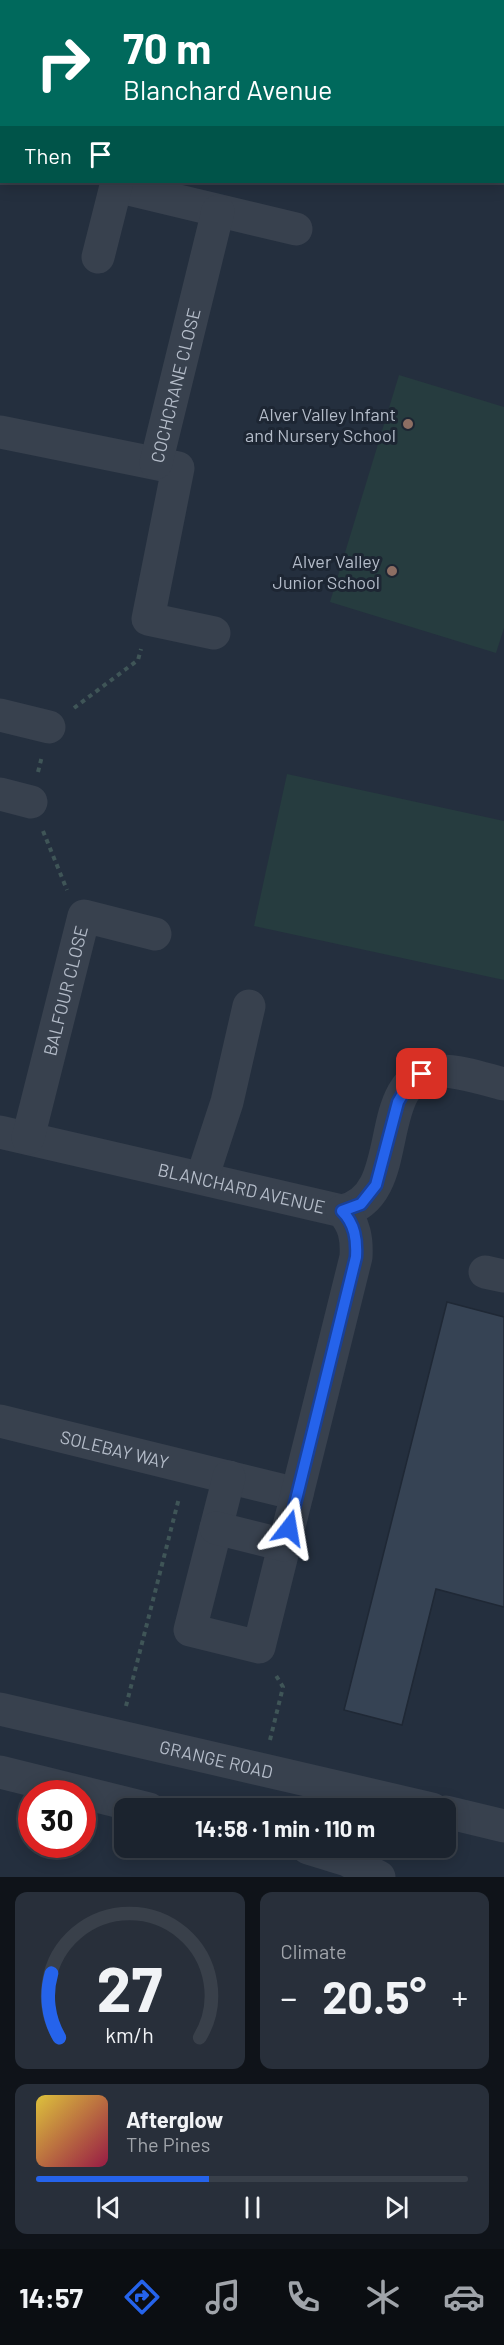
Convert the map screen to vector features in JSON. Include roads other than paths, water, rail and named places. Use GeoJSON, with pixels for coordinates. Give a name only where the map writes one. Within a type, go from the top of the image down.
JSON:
{"type":"FeatureCollection","features":[{"type":"Feature","properties":{"kind":"street"},"geometry":{"type":"LineString","coordinates":[[98,257],[117,184],[296,229]]}},
{"type":"Feature","properties":{"kind":"street","name":"COCHCRANE CLOSE"},"geometry":{"type":"LineString","coordinates":[[214,633],[148,619],[178,468],[156,463],[218,211]]}},
{"type":"Feature","properties":{"kind":"street"},"geometry":{"type":"LineString","coordinates":[[0,432],[156,463]]}},
{"type":"Feature","properties":{"kind":"street"},"geometry":{"type":"LineString","coordinates":[[0,715],[49,727]]}},
{"type":"Feature","properties":{"kind":"street"},"geometry":{"type":"LineString","coordinates":[[0,794],[31,802]]}},
{"type":"Feature","properties":{"kind":"street","name":"BALFOUR CLOSE"},"geometry":{"type":"LineString","coordinates":[[14,1135],[84,916],[155,934]]}},
{"type":"Feature","properties":{"kind":"street"},"geometry":{"type":"LineString","coordinates":[[202,1178],[228,1102],[249,1006]]}},
{"type":"Feature","properties":{"kind":"street","name":"BLANCHARD AVENUE"},"geometry":{"type":"LineString","coordinates":[[14,1135],[342,1211],[361,1204],[376,1185],[398,1102],[409,1083],[422,1074],[440,1071],[504,1084]]}},
{"type":"Feature","properties":{"kind":"street"},"geometry":{"type":"LineString","coordinates":[[229,1477],[190,1630],[259,1647],[356,1257],[357,1244],[354,1229],[349,1218],[342,1211]]}},
{"type":"Feature","properties":{"kind":"street","name":"SOLEBAY WAY"},"geometry":{"type":"LineString","coordinates":[[0,1421],[297,1494]]}},
{"type":"Feature","properties":{"kind":"street"},"geometry":{"type":"LineString","coordinates":[[216,1528],[284,1545]]}},
{"type":"Feature","properties":{"kind":"street","name":"GRANGE ROAD"},"geometry":{"type":"LineString","coordinates":[[0,1709],[385,1798]]}},
{"type":"Feature","properties":{"kind":"street"},"geometry":{"type":"LineString","coordinates":[[0,1772],[114,1800]]}},
{"type":"Feature","properties":{"kind":"street"},"geometry":{"type":"LineString","coordinates":[[456,1814],[504,1826]]}},
{"type":"Feature","properties":{"kind":"street"},"geometry":{"type":"LineString","coordinates":[[340,1858],[379,1877]]}},
{"type":"Feature","properties":{"kind":"place","name":"Alver Valley Infant and Nursery School"},"geometry":{"type":"Point","coordinates":[408,424]}},
{"type":"Feature","properties":{"kind":"place","name":"Alver Valley Junior School"},"geometry":{"type":"Point","coordinates":[392,571]}}]}
